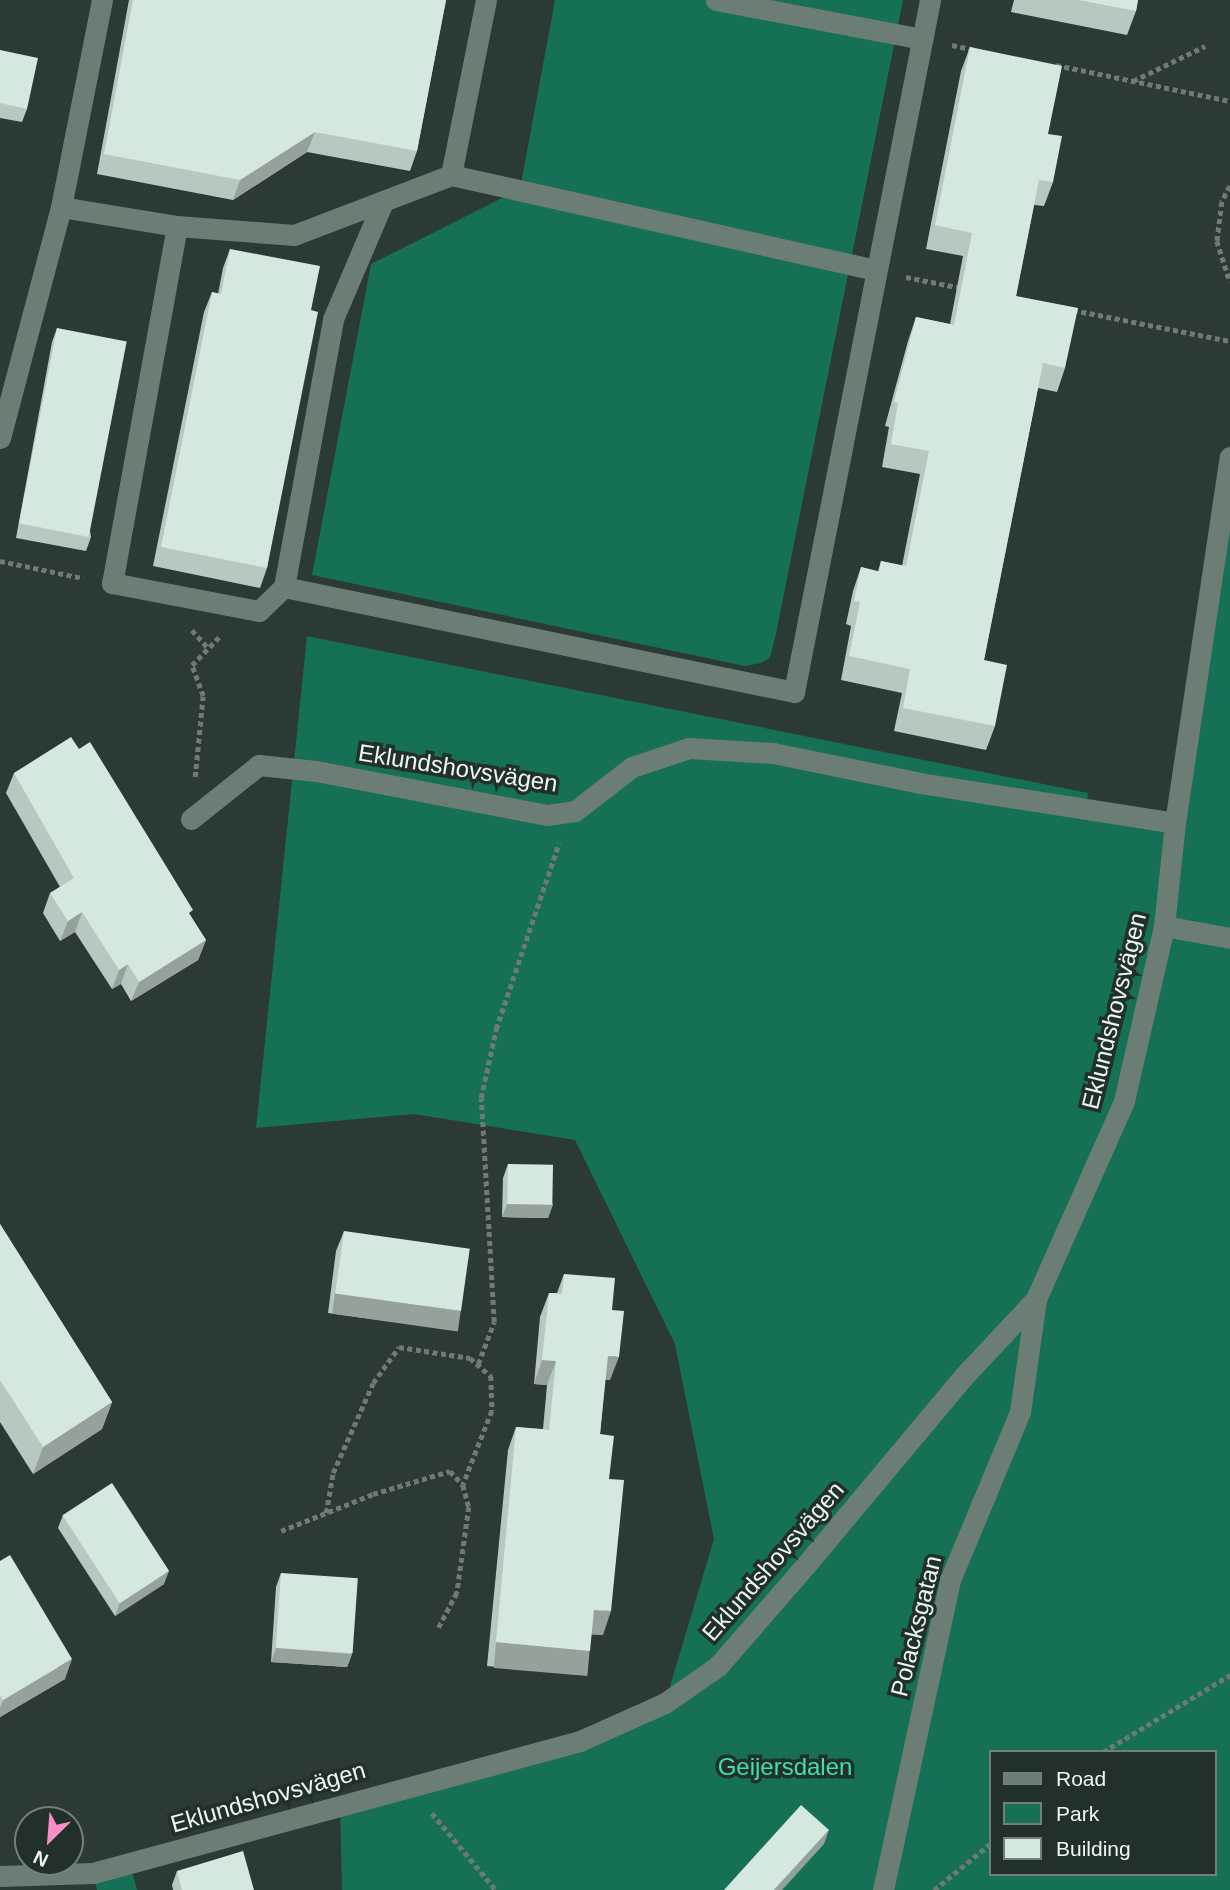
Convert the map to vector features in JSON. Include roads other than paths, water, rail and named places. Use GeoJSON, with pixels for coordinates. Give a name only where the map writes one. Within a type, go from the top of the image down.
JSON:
{"type":"FeatureCollection","features":[{"type":"Feature","properties":{"kind":"street"},"geometry":{"type":"LineString","coordinates":[[0,438],[61,207],[102,0]]}},
{"type":"Feature","properties":{"kind":"street"},"geometry":{"type":"LineString","coordinates":[[451,175],[486,0]]}},
{"type":"Feature","properties":{"kind":"street"},"geometry":{"type":"LineString","coordinates":[[716,0],[922,39]]}},
{"type":"Feature","properties":{"kind":"street"},"geometry":{"type":"LineString","coordinates":[[284,587],[794,692],[930,0]]}},
{"type":"Feature","properties":{"kind":"street"},"geometry":{"type":"LineString","coordinates":[[61,207],[177,226],[294,235],[382,204],[451,175],[876,270]]}},
{"type":"Feature","properties":{"kind":"street"},"geometry":{"type":"LineString","coordinates":[[177,226],[112,583],[259,611],[284,587],[333,319],[382,204]]}},
{"type":"Feature","properties":{"kind":"street","name":"Eklundshovsvägen"},"geometry":{"type":"LineString","coordinates":[[0,1876],[105,1870],[408,1784],[580,1741],[665,1703],[718,1665],[963,1377],[1036,1299],[1124,1101],[1164,926],[1175,823],[1230,457]]}},
{"type":"Feature","properties":{"kind":"street","name":"Eklundshovsvägen"},"geometry":{"type":"LineString","coordinates":[[191,820],[259,765],[547,815],[575,811],[632,767],[689,748],[773,753],[920,783],[1175,823]]}},
{"type":"Feature","properties":{"kind":"street"},"geometry":{"type":"LineString","coordinates":[[1164,926],[1230,938]]}},
{"type":"Feature","properties":{"kind":"street","name":"Polacksgatan"},"geometry":{"type":"LineString","coordinates":[[883,1890],[950,1580],[1020,1412],[1036,1299]]}},
{"type":"Feature","properties":{"kind":"park label","name":"Geijersdalen"},"geometry":{"type":"Point","coordinates":[785,1767]}}]}
